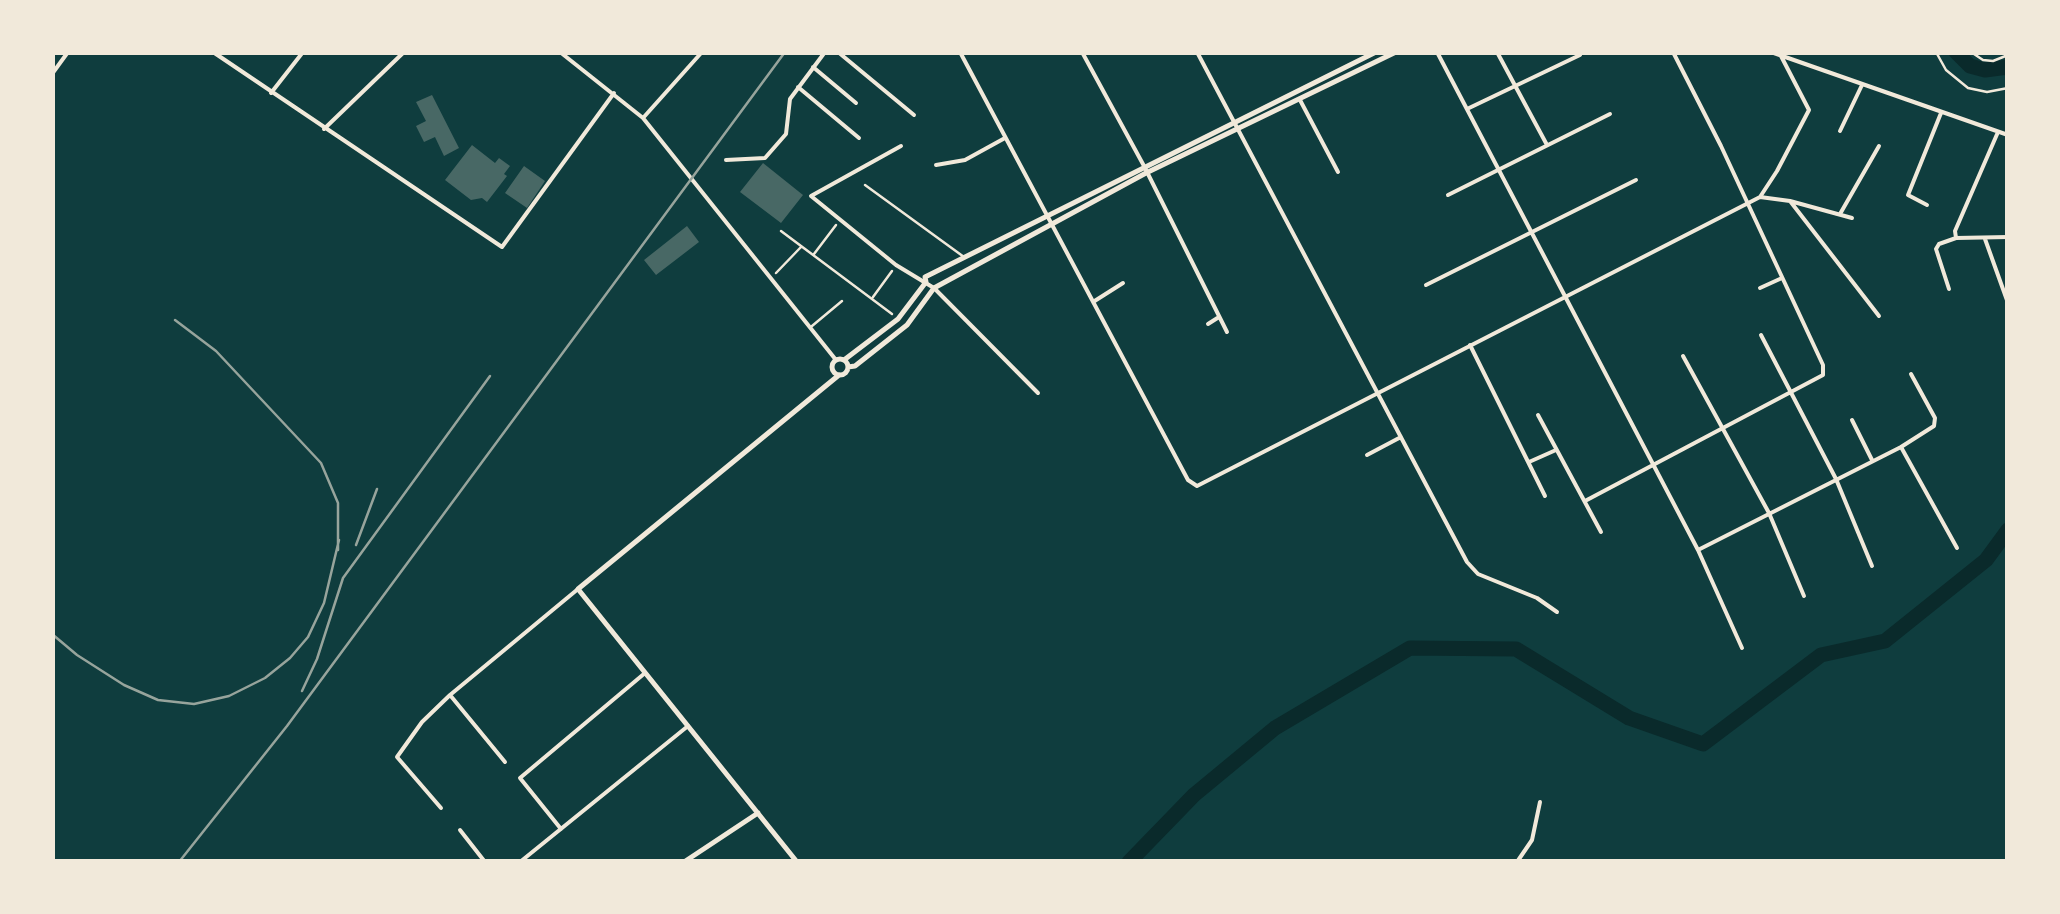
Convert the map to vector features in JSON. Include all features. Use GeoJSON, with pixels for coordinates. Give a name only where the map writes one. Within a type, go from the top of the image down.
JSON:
{"type":"FeatureCollection","features":[{"type":"Feature","properties":{"kind":"street"},"geometry":{"type":"LineString","coordinates":[[52,74],[68,52]]}},
{"type":"Feature","properties":{"kind":"street"},"geometry":{"type":"LineString","coordinates":[[213,52],[502,247],[614,93]]}},
{"type":"Feature","properties":{"kind":"street"},"geometry":{"type":"LineString","coordinates":[[272,93],[303,52]]}},
{"type":"Feature","properties":{"kind":"street"},"geometry":{"type":"LineString","coordinates":[[324,129],[404,52]]}},
{"type":"Feature","properties":{"kind":"street"},"geometry":{"type":"LineString","coordinates":[[560,52],[643,118],[836,360]]}},
{"type":"Feature","properties":{"kind":"street"},"geometry":{"type":"LineString","coordinates":[[643,118],[702,52]]}},
{"type":"Feature","properties":{"kind":"street"},"geometry":{"type":"LineString","coordinates":[[726,160],[765,158],[786,134],[790,99],[824,52]]}},
{"type":"Feature","properties":{"kind":"street"},"geometry":{"type":"LineString","coordinates":[[838,52],[914,115]]}},
{"type":"Feature","properties":{"kind":"street"},"geometry":{"type":"LineString","coordinates":[[960,52],[1092,302],[1192,485],[1197,486],[1760,197],[1808,110],[1781,56]]}},
{"type":"Feature","properties":{"kind":"street"},"geometry":{"type":"LineString","coordinates":[[1082,52],[1227,332]]}},
{"type":"Feature","properties":{"kind":"street"},"geometry":{"type":"LineString","coordinates":[[1197,52],[1472,569],[1537,598],[1557,612]]}},
{"type":"Feature","properties":{"kind":"street"},"geometry":{"type":"LineString","coordinates":[[1236,127],[1376,52]]}},
{"type":"Feature","properties":{"kind":"street"},"geometry":{"type":"LineString","coordinates":[[836,360],[844,360],[898,319],[926,282],[925,277],[1396,52]]}},
{"type":"Feature","properties":{"kind":"street"},"geometry":{"type":"LineString","coordinates":[[1436,52],[1654,464],[1742,648]]}},
{"type":"Feature","properties":{"kind":"street"},"geometry":{"type":"LineString","coordinates":[[1497,52],[1548,146]]}},
{"type":"Feature","properties":{"kind":"street"},"geometry":{"type":"LineString","coordinates":[[1585,501],[1823,375],[1822,365],[1748,204],[1673,52]]}},
{"type":"Feature","properties":{"kind":"street"},"geometry":{"type":"LineString","coordinates":[[1771,52],[2008,135]]}},
{"type":"Feature","properties":{"kind":"street"},"geometry":{"type":"LineString","coordinates":[[1466,110],[1580,55]]}},
{"type":"Feature","properties":{"kind":"street"},"geometry":{"type":"LineString","coordinates":[[813,67],[856,103]]}},
{"type":"Feature","properties":{"kind":"street"},"geometry":{"type":"LineString","coordinates":[[1840,131],[1862,85]]}},
{"type":"Feature","properties":{"kind":"street"},"geometry":{"type":"LineString","coordinates":[[798,87],[859,138]]}},
{"type":"Feature","properties":{"kind":"street"},"geometry":{"type":"LineString","coordinates":[[1300,100],[1338,172]]}},
{"type":"Feature","properties":{"kind":"street"},"geometry":{"type":"LineString","coordinates":[[1927,205],[1908,195],[1942,112]]}},
{"type":"Feature","properties":{"kind":"street"},"geometry":{"type":"LineString","coordinates":[[1448,196],[1610,114]]}},
{"type":"Feature","properties":{"kind":"street"},"geometry":{"type":"LineString","coordinates":[[1956,238],[1954,231],[1998,132]]}},
{"type":"Feature","properties":{"kind":"street"},"geometry":{"type":"LineString","coordinates":[[936,165],[965,160],[1005,138]]}},
{"type":"Feature","properties":{"kind":"street"},"geometry":{"type":"LineString","coordinates":[[902,146],[812,196],[896,265],[934,288],[1038,393]]}},
{"type":"Feature","properties":{"kind":"street"},"geometry":{"type":"LineString","coordinates":[[1840,214],[1880,146]]}},
{"type":"Feature","properties":{"kind":"street"},"geometry":{"type":"LineString","coordinates":[[848,367],[855,366],[907,324],[934,288],[1145,170]]}},
{"type":"Feature","properties":{"kind":"street"},"geometry":{"type":"LineString","coordinates":[[1426,285],[1636,180]]}},
{"type":"Feature","properties":{"kind":"street"},"geometry":{"type":"LineString","coordinates":[[864,185],[964,257]]}},
{"type":"Feature","properties":{"kind":"street"},"geometry":{"type":"LineString","coordinates":[[1760,197],[1790,200],[1852,218]]}},
{"type":"Feature","properties":{"kind":"street"},"geometry":{"type":"LineString","coordinates":[[1790,200],[1879,316]]}},
{"type":"Feature","properties":{"kind":"street"},"geometry":{"type":"LineString","coordinates":[[1948,290],[1936,246],[1956,238],[2008,238]]}},
{"type":"Feature","properties":{"kind":"street"},"geometry":{"type":"LineString","coordinates":[[1985,239],[2008,303]]}},
{"type":"Feature","properties":{"kind":"street"},"geometry":{"type":"LineString","coordinates":[[1760,288],[1782,278]]}},
{"type":"Feature","properties":{"kind":"street"},"geometry":{"type":"LineString","coordinates":[[1092,302],[1123,284]]}},
{"type":"Feature","properties":{"kind":"street"},"geometry":{"type":"LineString","coordinates":[[811,327],[842,300]]}},
{"type":"Feature","properties":{"kind":"street"},"geometry":{"type":"LineString","coordinates":[[1208,324],[1219,317]]}},
{"type":"Feature","properties":{"kind":"street"},"geometry":{"type":"LineString","coordinates":[[1761,335],[1836,480],[1872,566]]}},
{"type":"Feature","properties":{"kind":"street"},"geometry":{"type":"LineString","coordinates":[[1470,344],[1545,496]]}},
{"type":"Feature","properties":{"kind":"street"},"geometry":{"type":"LineString","coordinates":[[1684,356],[1768,514],[1804,596]]}},
{"type":"Feature","properties":{"kind":"street"},"geometry":{"type":"LineString","coordinates":[[836,360],[832,368],[839,375]]}},
{"type":"Feature","properties":{"kind":"street"},"geometry":{"type":"LineString","coordinates":[[844,360],[848,367]]}},
{"type":"Feature","properties":{"kind":"street"},"geometry":{"type":"LineString","coordinates":[[441,808],[397,756],[422,722],[848,367]]}},
{"type":"Feature","properties":{"kind":"street"},"geometry":{"type":"LineString","coordinates":[[1698,550],[1900,447],[1936,423],[1911,374]]}},
{"type":"Feature","properties":{"kind":"street"},"geometry":{"type":"LineString","coordinates":[[1538,415],[1601,532]]}},
{"type":"Feature","properties":{"kind":"street"},"geometry":{"type":"LineString","coordinates":[[1852,420],[1872,460]]}},
{"type":"Feature","properties":{"kind":"street"},"geometry":{"type":"LineString","coordinates":[[1367,455],[1401,437]]}},
{"type":"Feature","properties":{"kind":"street"},"geometry":{"type":"LineString","coordinates":[[1900,447],[1957,548]]}},
{"type":"Feature","properties":{"kind":"street"},"geometry":{"type":"LineString","coordinates":[[1528,462],[1556,450]]}},
{"type":"Feature","properties":{"kind":"street"},"geometry":{"type":"LineString","coordinates":[[578,589],[798,862]]}},
{"type":"Feature","properties":{"kind":"street"},"geometry":{"type":"LineString","coordinates":[[561,829],[520,778],[645,673]]}},
{"type":"Feature","properties":{"kind":"street"},"geometry":{"type":"LineString","coordinates":[[450,695],[504,762]]}},
{"type":"Feature","properties":{"kind":"street"},"geometry":{"type":"LineString","coordinates":[[520,862],[688,726]]}},
{"type":"Feature","properties":{"kind":"street"},"geometry":{"type":"LineString","coordinates":[[1516,862],[1532,840],[1540,802]]}},
{"type":"Feature","properties":{"kind":"street"},"geometry":{"type":"LineString","coordinates":[[684,862],[758,813]]}},
{"type":"Feature","properties":{"kind":"street"},"geometry":{"type":"LineString","coordinates":[[460,830],[485,862]]}},
{"type":"Feature","properties":{"kind":"path"},"geometry":{"type":"LineString","coordinates":[[1936,52],[1956,81],[1968,88],[1987,92],[2008,88]]}},
{"type":"Feature","properties":{"kind":"path"},"geometry":{"type":"LineString","coordinates":[[1972,52],[1983,60],[2008,55]]}},
{"type":"Feature","properties":{"kind":"path"},"geometry":{"type":"LineString","coordinates":[[813,256],[840,220]]}},
{"type":"Feature","properties":{"kind":"path"},"geometry":{"type":"LineString","coordinates":[[780,232],[898,319]]}},
{"type":"Feature","properties":{"kind":"path"},"geometry":{"type":"LineString","coordinates":[[772,278],[800,246]]}},
{"type":"Feature","properties":{"kind":"path"},"geometry":{"type":"LineString","coordinates":[[872,298],[896,265]]}},
{"type":"Feature","properties":{"kind":"building"},"geometry":{"type":"Polygon","coordinates":[[[432,95],[459,148],[444,156],[435,137],[424,142],[416,126],[426,121],[416,102],[432,95]]]}},
{"type":"Feature","properties":{"kind":"building"},"geometry":{"type":"Polygon","coordinates":[[[472,145],[495,163],[499,158],[510,166],[487,202],[482,198],[471,200],[445,180],[472,145]]]}},
{"type":"Feature","properties":{"kind":"building"},"geometry":{"type":"Polygon","coordinates":[[[763,163],[803,195],[781,223],[740,192],[763,163]]]}},
{"type":"Feature","properties":{"kind":"building"},"geometry":{"type":"Polygon","coordinates":[[[524,166],[545,181],[527,208],[505,193],[524,166]]]}},
{"type":"Feature","properties":{"kind":"building"},"geometry":{"type":"Polygon","coordinates":[[[687,226],[699,242],[656,275],[644,260],[687,226]]]}},
{"type":"Feature","properties":{"kind":"waterway"},"geometry":{"type":"LineString","coordinates":[[1956,52],[1970,66],[1985,70],[2008,67]]}},
{"type":"Feature","properties":{"kind":"waterway"},"geometry":{"type":"LineString","coordinates":[[1129,862],[1194,795],[1275,728],[1410,648],[1516,649],[1629,718],[1703,744],[1821,655],[1885,641],[1986,560],[2008,530]]}},
{"type":"Feature","properties":{"kind":"railway"},"geometry":{"type":"LineString","coordinates":[[179,862],[287,726],[785,52]]}},
{"type":"Feature","properties":{"kind":"railway"},"geometry":{"type":"LineString","coordinates":[[175,320],[216,351],[321,463],[338,503],[338,550]]}},
{"type":"Feature","properties":{"kind":"railway"},"geometry":{"type":"LineString","coordinates":[[302,691],[317,659],[343,578],[490,376]]}},
{"type":"Feature","properties":{"kind":"railway"},"geometry":{"type":"LineString","coordinates":[[356,545],[377,489]]}},
{"type":"Feature","properties":{"kind":"railway"},"geometry":{"type":"LineString","coordinates":[[52,634],[124,685],[158,700],[194,704],[229,696],[265,678],[308,637],[324,603],[339,540]]}}]}
